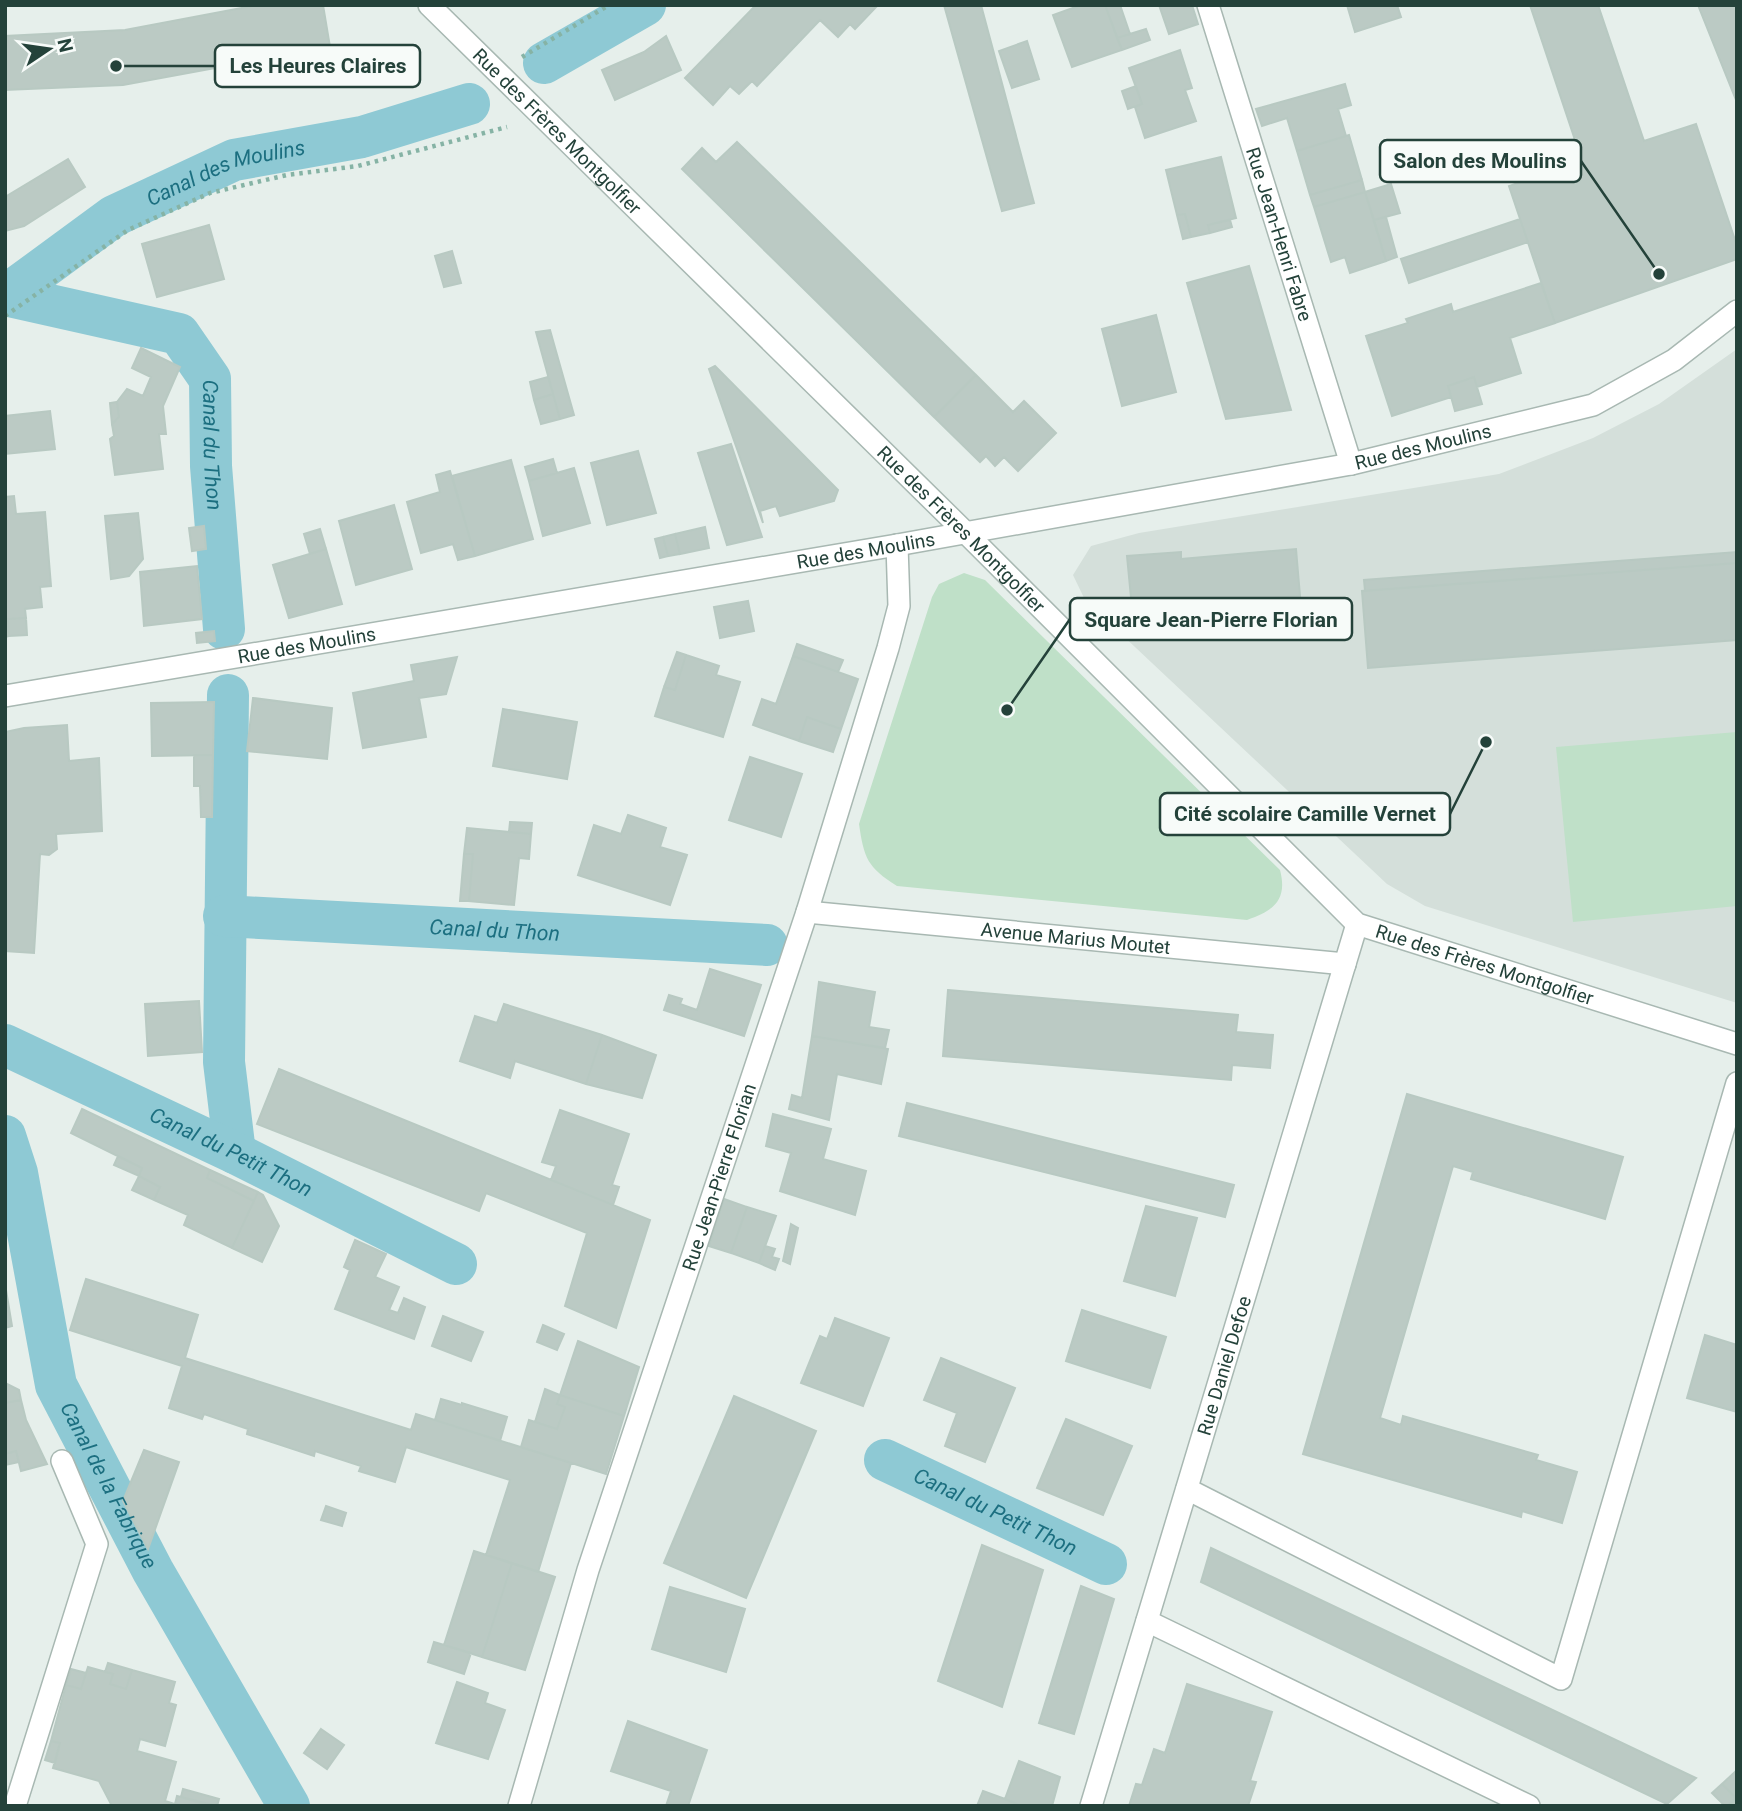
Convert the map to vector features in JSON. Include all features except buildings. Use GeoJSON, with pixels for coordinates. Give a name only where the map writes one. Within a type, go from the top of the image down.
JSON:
{"type":"FeatureCollection","features":[{"type":"Feature","properties":{"kind":"street","name":"Rue des Frères Montgolfier"},"geometry":{"type":"LineString","coordinates":[[429,5],[967,533],[1357,924],[1737,1044]]}},
{"type":"Feature","properties":{"kind":"street","name":"Rue Jean-Henri Fabre"},"geometry":{"type":"LineString","coordinates":[[1208,5],[1351,464]]}},
{"type":"Feature","properties":{"kind":"street","name":"Rue des Moulins"},"geometry":{"type":"LineString","coordinates":[[5,696],[967,533],[1351,464],[1594,405],[1674,360],[1737,311]]}},
{"type":"Feature","properties":{"kind":"street","name":"Rue Jean-Pierre Florian"},"geometry":{"type":"LineString","coordinates":[[519,1806],[589,1570],[807,912],[900,606],[897,545]]}},
{"type":"Feature","properties":{"kind":"street","name":"Avenue Marius Moutet"},"geometry":{"type":"LineString","coordinates":[[807,912],[1345,964]]}},
{"type":"Feature","properties":{"kind":"street","name":"Rue Daniel Defoe"},"geometry":{"type":"LineString","coordinates":[[1091,1806],[1357,924]]}},
{"type":"Feature","properties":{"kind":"street"},"geometry":{"type":"LineString","coordinates":[[1187,1489],[1562,1679],[1737,1083]]}},
{"type":"Feature","properties":{"kind":"street"},"geometry":{"type":"LineString","coordinates":[[15,1806],[97,1545],[62,1461]]}},
{"type":"Feature","properties":{"kind":"street"},"geometry":{"type":"LineString","coordinates":[[1147,1621],[1530,1806]]}},
{"type":"Feature","properties":{"kind":"path"},"geometry":{"type":"LineString","coordinates":[[498,72],[609,5]]}},
{"type":"Feature","properties":{"kind":"path"},"geometry":{"type":"LineString","coordinates":[[5,316],[128,230],[211,193],[287,175],[358,166],[544,117]]}},
{"type":"Feature","properties":{"kind":"shaded area"},"geometry":{"type":"Polygon","coordinates":[[[1737,349],[1737,1003],[1425,906],[1387,884],[1085,600],[1073,575],[1091,546],[1139,533],[1499,474],[1593,438],[1659,404],[1737,349]]]}},
{"type":"Feature","properties":{"kind":"green space"},"geometry":{"type":"Polygon","coordinates":[[[964,573],[985,580],[1280,870],[1282,889],[1280,897],[1271,908],[1247,920],[897,886],[873,867],[865,854],[859,824],[932,597],[939,584],[964,573]]]}},
{"type":"Feature","properties":{"kind":"green space"},"geometry":{"type":"Polygon","coordinates":[[[1737,732],[1737,906],[1573,922],[1556,747],[1737,732]]]}},
{"type":"Feature","properties":{"kind":"waterway","name":"Canal des Moulins"},"geometry":{"type":"LineString","coordinates":[[544,63],[645,5]]}},
{"type":"Feature","properties":{"kind":"waterway","name":"Canal des Moulins"},"geometry":{"type":"LineString","coordinates":[[5,296],[114,216],[234,160],[362,137],[469,104]]}},
{"type":"Feature","properties":{"kind":"waterway","name":"Canal du Thon"},"geometry":{"type":"LineString","coordinates":[[5,295],[179,334],[210,379],[211,466],[224,629]]}},
{"type":"Feature","properties":{"kind":"waterway","name":"Canal du Thon"},"geometry":{"type":"LineString","coordinates":[[228,695],[224,1062],[235,1153]]}},
{"type":"Feature","properties":{"kind":"waterway","name":"Canal du Thon"},"geometry":{"type":"LineString","coordinates":[[224,916],[767,945]]}},
{"type":"Feature","properties":{"kind":"waterway","name":"Canal du Petit Thon"},"geometry":{"type":"LineString","coordinates":[[5,1045],[235,1153],[456,1264]]}},
{"type":"Feature","properties":{"kind":"waterway","name":"Canal de la Fabrique"},"geometry":{"type":"LineString","coordinates":[[5,1136],[17,1173],[56,1385],[153,1571],[289,1806]]}},
{"type":"Feature","properties":{"kind":"waterway","name":"Canal du Petit Thon"},"geometry":{"type":"LineString","coordinates":[[885,1460],[1106,1564]]}},
{"type":"Feature","properties":{"kind":"place","name":"Les Heures Claires"},"geometry":{"type":"Point","coordinates":[116,66]}},
{"type":"Feature","properties":{"kind":"place","name":"Salon des Moulins"},"geometry":{"type":"Point","coordinates":[1659,274]}},
{"type":"Feature","properties":{"kind":"place","name":"Square Jean-Pierre Florian"},"geometry":{"type":"Point","coordinates":[1007,710]}},
{"type":"Feature","properties":{"kind":"place","name":"Cité scolaire Camille Vernet"},"geometry":{"type":"Point","coordinates":[1486,742]}}]}
